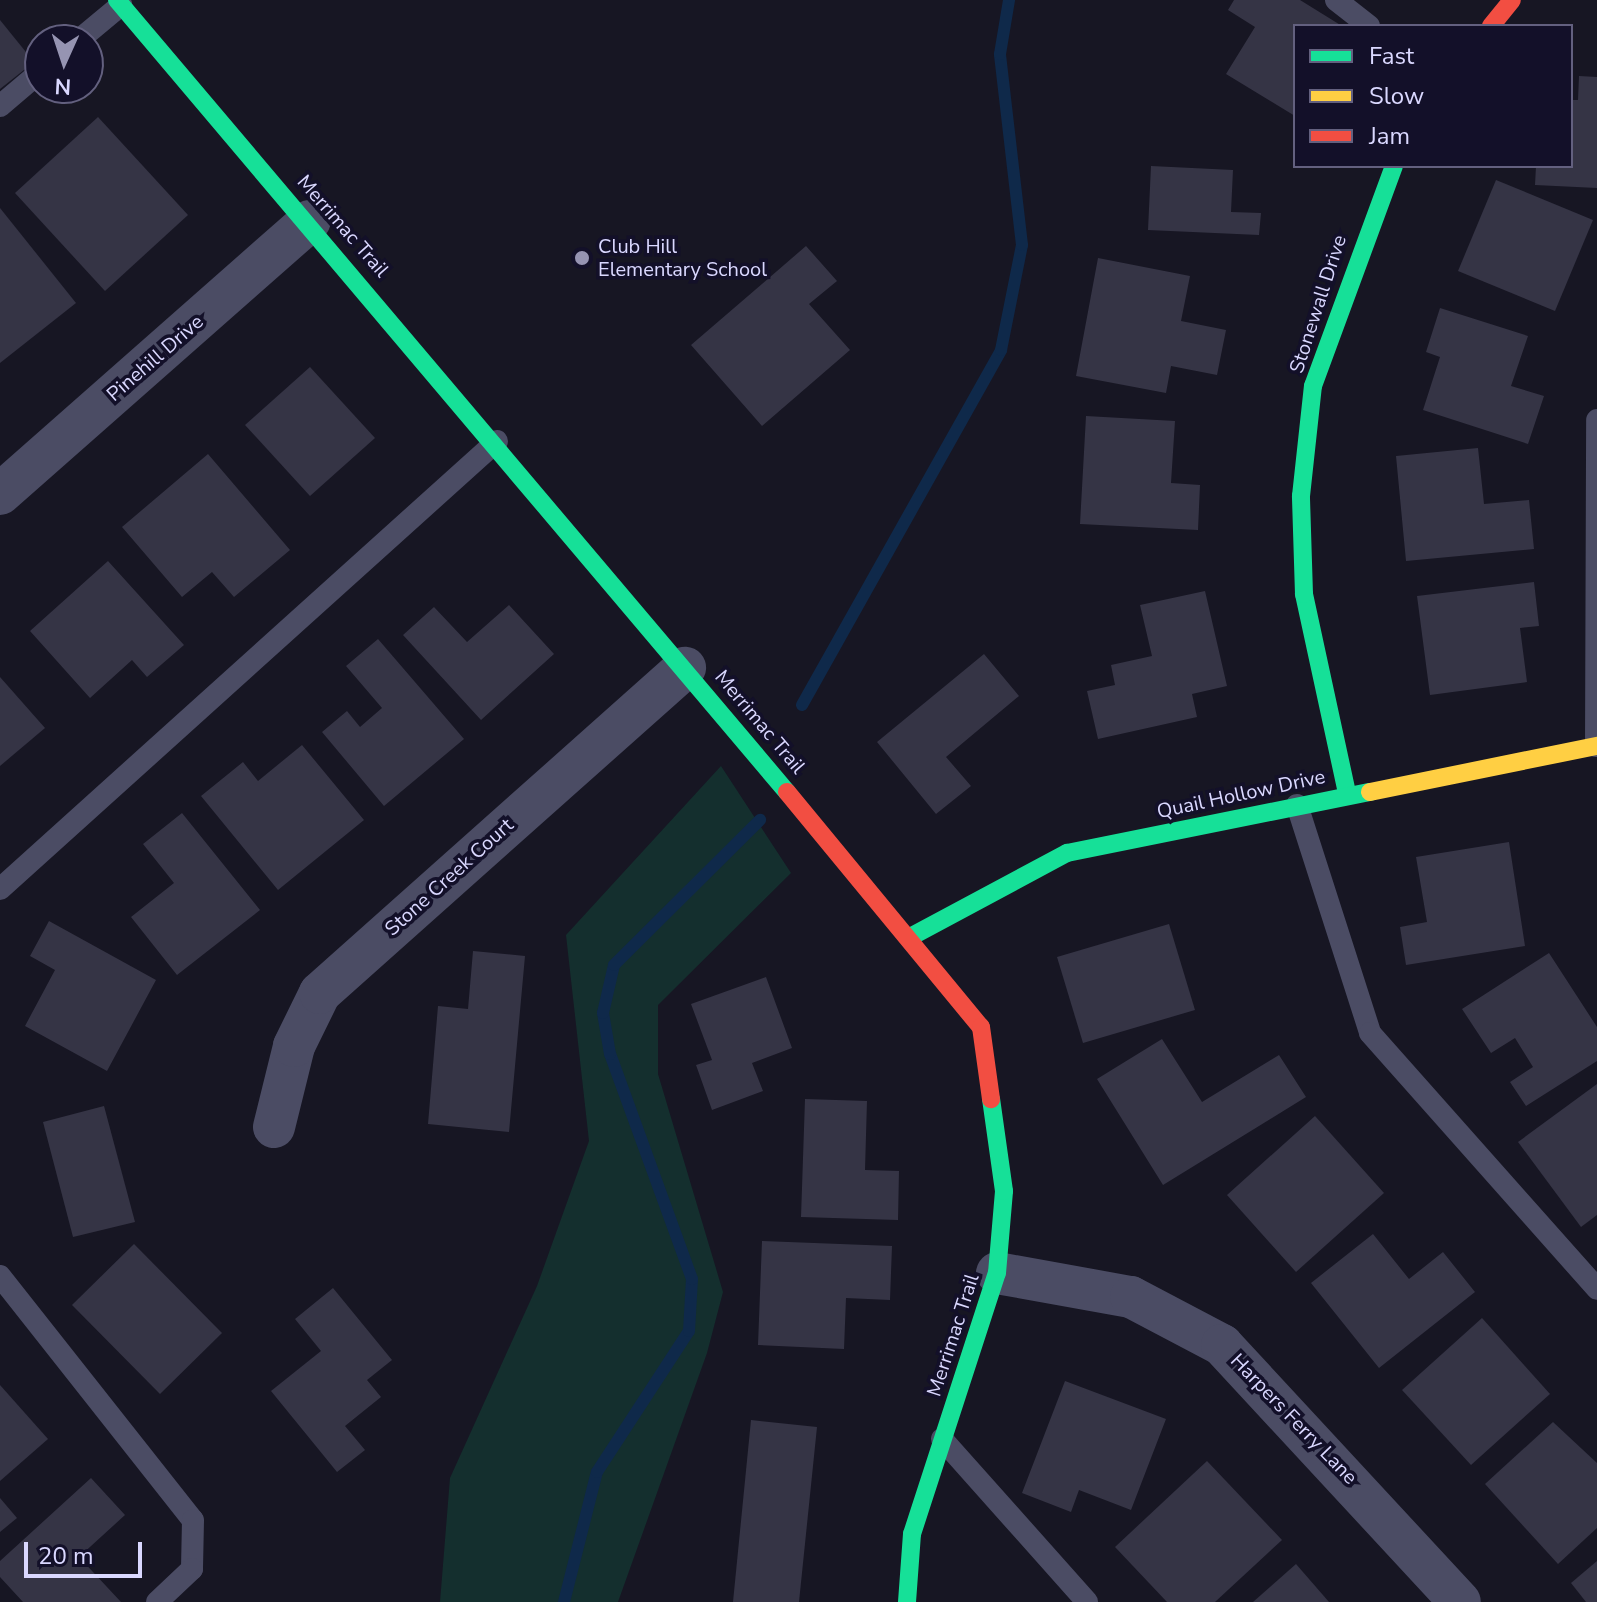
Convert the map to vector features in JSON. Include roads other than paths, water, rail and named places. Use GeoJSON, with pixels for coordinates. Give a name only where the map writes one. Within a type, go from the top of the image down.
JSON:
{"type":"FeatureCollection","features":[{"type":"Feature","properties":{"kind":"street"},"geometry":{"type":"LineString","coordinates":[[1493,24],[1512,0]]}},
{"type":"Feature","properties":{"kind":"street","name":"Merrimac Trail"},"geometry":{"type":"LineString","coordinates":[[119,2],[497,441],[912,936],[981,1027],[1004,1191],[997,1273],[912,1534],[907,1602]]}},
{"type":"Feature","properties":{"kind":"street","name":"Stonewall Drive"},"geometry":{"type":"LineString","coordinates":[[1347,793],[1304,594],[1301,496],[1313,386],[1374,205],[1393,168]]}},
{"type":"Feature","properties":{"kind":"street","name":"Pinehill Drive"},"geometry":{"type":"LineString","coordinates":[[0,494],[310,221]]}},
{"type":"Feature","properties":{"kind":"street","name":"Stone Creek Court"},"geometry":{"type":"LineString","coordinates":[[274,1127],[294,1046],[320,993],[685,668]]}},
{"type":"Feature","properties":{"kind":"street","name":"Quail Hollow Drive"},"geometry":{"type":"LineString","coordinates":[[912,936],[1067,853],[1347,793],[1597,748]]}},
{"type":"Feature","properties":{"kind":"street","name":"Harpers Ferry Lane"},"geometry":{"type":"LineString","coordinates":[[997,1273],[1131,1297],[1222,1345],[1460,1602]]}},
{"type":"Feature","properties":{"kind":"lane"},"geometry":{"type":"LineString","coordinates":[[1336,0],[1366,24]]}},
{"type":"Feature","properties":{"kind":"lane"},"geometry":{"type":"LineString","coordinates":[[96,24],[119,2]]}},
{"type":"Feature","properties":{"kind":"lane"},"geometry":{"type":"LineString","coordinates":[[0,106],[24,86]]}},
{"type":"Feature","properties":{"kind":"lane"},"geometry":{"type":"LineString","coordinates":[[1597,420],[1597,748]]}},
{"type":"Feature","properties":{"kind":"lane"},"geometry":{"type":"LineString","coordinates":[[0,889],[497,441]]}},
{"type":"Feature","properties":{"kind":"lane"},"geometry":{"type":"LineString","coordinates":[[1297,805],[1370,1033],[1597,1289]]}},
{"type":"Feature","properties":{"kind":"lane"},"geometry":{"type":"LineString","coordinates":[[0,1276],[193,1520],[192,1569],[157,1602]]}},
{"type":"Feature","properties":{"kind":"lane"},"geometry":{"type":"LineString","coordinates":[[942,1439],[1087,1602]]}},
{"type":"Feature","properties":{"kind":"waterway"},"geometry":{"type":"LineString","coordinates":[[802,705],[1001,350],[1022,245],[1000,54],[1009,0]]}},
{"type":"Feature","properties":{"kind":"waterway"},"geometry":{"type":"LineString","coordinates":[[564,1602],[597,1472],[689,1331],[692,1279],[610,1054],[603,1013],[614,965],[760,820]]}},
{"type":"Feature","properties":{"kind":"place","name":"Club Hill Elementary School"},"geometry":{"type":"Point","coordinates":[582,258]}}]}
